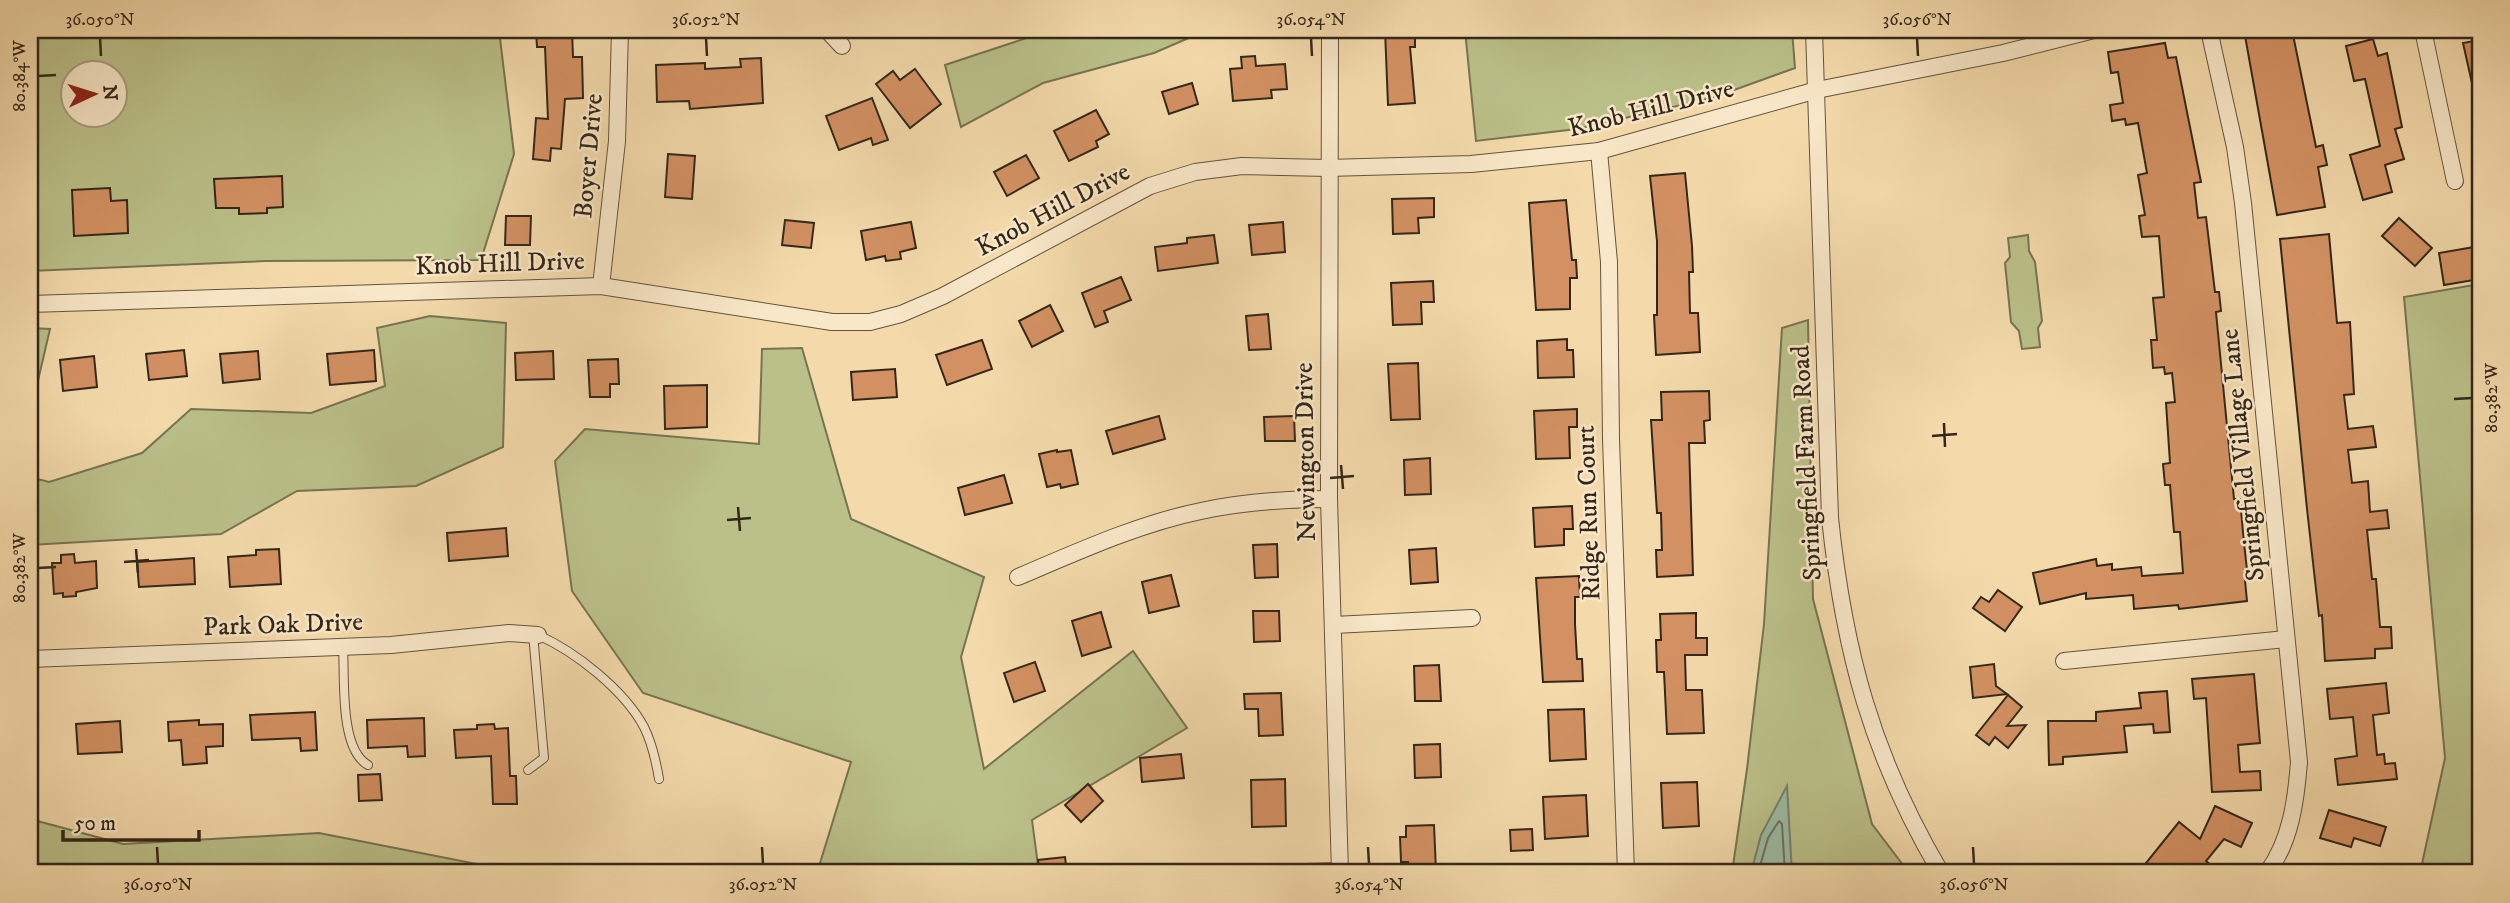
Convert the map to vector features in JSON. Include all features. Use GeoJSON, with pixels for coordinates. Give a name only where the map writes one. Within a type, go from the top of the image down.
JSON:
{"type":"FeatureCollection","features":[{"type":"Feature","properties":{"kind":"street","name":"Boyer Drive"},"geometry":{"type":"LineString","coordinates":[[601,286],[617,141],[620,30]]}},
{"type":"Feature","properties":{"kind":"street"},"geometry":{"type":"LineString","coordinates":[[827,30],[842,46]]}},
{"type":"Feature","properties":{"kind":"street","name":"Newington Drive"},"geometry":{"type":"LineString","coordinates":[[1330,30],[1329,499],[1339,872]]}},
{"type":"Feature","properties":{"kind":"street","name":"Springfield Farm Road"},"geometry":{"type":"LineString","coordinates":[[1814,30],[1830,518],[1837,586],[1854,669],[1878,743],[1904,805],[1941,873]]}},
{"type":"Feature","properties":{"kind":"street","name":"Knob Hill Drive"},"geometry":{"type":"LineString","coordinates":[[30,304],[601,286],[832,322],[870,322],[901,314],[943,296],[1150,186],[1195,172],[1242,166],[1328,168],[1471,164],[1600,151],[1816,90],[2003,54],[2094,30]]}},
{"type":"Feature","properties":{"kind":"street","name":"Springfield Village Lane"},"geometry":{"type":"LineString","coordinates":[[2209,30],[2235,147],[2243,203],[2299,762],[2296,801],[2287,833],[2267,873]]}},
{"type":"Feature","properties":{"kind":"street"},"geometry":{"type":"LineString","coordinates":[[2423,30],[2455,181]]}},
{"type":"Feature","properties":{"kind":"street","name":"Ridge Run Court"},"geometry":{"type":"LineString","coordinates":[[1600,151],[1609,262],[1611,439],[1626,873]]}},
{"type":"Feature","properties":{"kind":"street"},"geometry":{"type":"LineString","coordinates":[[1018,577],[1109,539],[1200,511],[1282,499],[1329,499]]}},
{"type":"Feature","properties":{"kind":"street"},"geometry":{"type":"LineString","coordinates":[[1334,625],[1472,618]]}},
{"type":"Feature","properties":{"kind":"street","name":"Park Oak Drive"},"geometry":{"type":"LineString","coordinates":[[30,659],[391,645],[509,633],[536,634]]}},
{"type":"Feature","properties":{"kind":"street"},"geometry":{"type":"LineString","coordinates":[[2063,661],[2286,639]]}},
{"type":"Feature","properties":{"kind":"street"},"geometry":{"type":"LineString","coordinates":[[1270,873],[1339,872]]}},
{"type":"Feature","properties":{"kind":"lane"},"geometry":{"type":"LineString","coordinates":[[528,770],[544,758],[536,634],[562,646],[592,668],[631,708],[644,727],[653,748],[659,779]]}},
{"type":"Feature","properties":{"kind":"lane"},"geometry":{"type":"LineString","coordinates":[[343,647],[348,737],[359,760],[368,765]]}},
{"type":"Feature","properties":{"kind":"green space"},"geometry":{"type":"Polygon","coordinates":[[[30,30],[499,30],[514,154],[481,260],[265,261],[30,271],[30,30]]]}},
{"type":"Feature","properties":{"kind":"green space"},"geometry":{"type":"Polygon","coordinates":[[[1051,30],[1207,30],[1154,53],[1043,83],[961,127],[945,65],[1051,30]]]}},
{"type":"Feature","properties":{"kind":"green space"},"geometry":{"type":"Polygon","coordinates":[[[1465,30],[1588,30],[1598,37],[1596,30],[1792,30],[1795,68],[1712,98],[1577,129],[1476,141],[1465,30]]]}},
{"type":"Feature","properties":{"kind":"green space"},"geometry":{"type":"Polygon","coordinates":[[[2028,235],[2029,251],[2035,262],[2042,321],[2038,328],[2040,347],[2022,349],[2019,331],[2011,322],[2005,263],[2010,257],[2008,238],[2028,235]]]}},
{"type":"Feature","properties":{"kind":"green space"},"geometry":{"type":"Polygon","coordinates":[[[2480,284],[2480,873],[2420,873],[2445,758],[2404,297],[2480,284]]]}},
{"type":"Feature","properties":{"kind":"green space"},"geometry":{"type":"Polygon","coordinates":[[[430,316],[506,323],[503,447],[416,486],[297,491],[221,534],[30,545],[30,477],[49,482],[142,453],[191,409],[311,413],[385,386],[377,328],[430,316]]]}},
{"type":"Feature","properties":{"kind":"green space"},"geometry":{"type":"Polygon","coordinates":[[[1808,320],[1813,599],[1872,824],[1909,873],[1732,873],[1764,624],[1782,328],[1808,320]]]}},
{"type":"Feature","properties":{"kind":"green space"},"geometry":{"type":"Polygon","coordinates":[[[30,328],[50,329],[30,415],[30,328]]]}},
{"type":"Feature","properties":{"kind":"green space"},"geometry":{"type":"Polygon","coordinates":[[[802,348],[851,519],[984,577],[961,657],[984,769],[1133,651],[1187,728],[1032,820],[1039,873],[817,873],[851,762],[643,693],[572,591],[555,461],[585,429],[759,444],[762,349],[802,348]]]}},
{"type":"Feature","properties":{"kind":"green space"},"geometry":{"type":"Polygon","coordinates":[[[30,819],[123,844],[319,833],[523,873],[30,873],[30,819]]]}},
{"type":"Feature","properties":{"kind":"water"},"geometry":{"type":"Polygon","coordinates":[[[1787,786],[1792,873],[1751,873],[1761,835],[1787,786]]]}},
{"type":"Feature","properties":{"kind":"building"},"geometry":{"type":"Polygon","coordinates":[[[536,30],[572,30],[573,57],[582,57],[583,98],[565,99],[561,149],[551,148],[550,161],[533,159],[536,118],[548,119],[545,47],[537,47],[536,30]]]}},
{"type":"Feature","properties":{"kind":"building"},"geometry":{"type":"Polygon","coordinates":[[[1385,30],[1415,30],[1415,47],[1410,47],[1415,103],[1388,105],[1385,30]]]}},
{"type":"Feature","properties":{"kind":"building"},"geometry":{"type":"Polygon","coordinates":[[[2244,30],[2292,30],[2316,147],[2323,145],[2327,165],[2318,167],[2325,207],[2277,215],[2244,30]]]}},
{"type":"Feature","properties":{"kind":"building"},"geometry":{"type":"Polygon","coordinates":[[[2373,39],[2378,56],[2387,53],[2402,127],[2395,129],[2404,159],[2385,165],[2392,192],[2363,200],[2350,155],[2380,146],[2365,79],[2354,81],[2346,46],[2373,39]]]}},
{"type":"Feature","properties":{"kind":"building"},"geometry":{"type":"Polygon","coordinates":[[[2480,40],[2480,91],[2474,92],[2463,43],[2480,40]]]}},
{"type":"Feature","properties":{"kind":"building"},"geometry":{"type":"Polygon","coordinates":[[[2165,43],[2168,58],[2176,57],[2201,182],[2194,183],[2198,218],[2206,217],[2215,292],[2219,292],[2221,311],[2216,312],[2234,499],[2240,499],[2247,570],[2244,570],[2247,601],[2179,609],[2178,605],[2134,609],[2133,595],[2086,599],[2086,593],[2040,604],[2033,573],[2096,559],[2097,566],[2112,564],[2112,570],[2141,567],[2142,576],[2183,573],[2180,532],[2174,532],[2170,485],[2165,485],[2163,464],[2170,463],[2166,403],[2175,402],[2172,373],[2165,374],[2164,367],[2153,368],[2151,340],[2157,340],[2153,298],[2164,297],[2159,236],[2142,237],[2139,216],[2145,215],[2138,175],[2147,173],[2138,123],[2126,125],[2125,119],[2112,121],[2110,105],[2123,103],[2118,72],[2111,73],[2108,52],[2165,43]]]}},
{"type":"Feature","properties":{"kind":"building"},"geometry":{"type":"Polygon","coordinates":[[[1255,56],[1256,66],[1285,64],[1287,89],[1271,90],[1272,98],[1233,101],[1230,69],[1242,68],[1241,57],[1255,56]]]}},
{"type":"Feature","properties":{"kind":"building"},"geometry":{"type":"Polygon","coordinates":[[[761,58],[763,103],[690,109],[689,101],[657,102],[656,65],[705,63],[705,69],[741,67],[740,59],[761,58]]]}},
{"type":"Feature","properties":{"kind":"building"},"geometry":{"type":"Polygon","coordinates":[[[915,69],[941,104],[910,128],[876,84],[893,71],[900,80],[915,69]]]}},
{"type":"Feature","properties":{"kind":"building"},"geometry":{"type":"Polygon","coordinates":[[[1192,83],[1198,104],[1169,114],[1162,92],[1192,83]]]}},
{"type":"Feature","properties":{"kind":"building"},"geometry":{"type":"Polygon","coordinates":[[[872,98],[888,140],[873,145],[871,138],[839,150],[826,116],[872,98]]]}},
{"type":"Feature","properties":{"kind":"building"},"geometry":{"type":"Polygon","coordinates":[[[1096,110],[1109,134],[1096,141],[1098,147],[1069,161],[1054,131],[1096,110]]]}},
{"type":"Feature","properties":{"kind":"building"},"geometry":{"type":"Polygon","coordinates":[[[668,154],[695,156],[692,199],[665,197],[668,154]]]}},
{"type":"Feature","properties":{"kind":"building"},"geometry":{"type":"Polygon","coordinates":[[[1026,155],[1039,178],[1007,196],[994,172],[1026,155]]]}},
{"type":"Feature","properties":{"kind":"building"},"geometry":{"type":"Polygon","coordinates":[[[1685,173],[1693,272],[1689,272],[1690,313],[1698,313],[1700,352],[1656,355],[1654,315],[1657,315],[1657,241],[1650,176],[1685,173]]]}},
{"type":"Feature","properties":{"kind":"building"},"geometry":{"type":"Polygon","coordinates":[[[282,176],[283,207],[267,208],[267,213],[239,214],[239,208],[216,208],[214,179],[282,176]]]}},
{"type":"Feature","properties":{"kind":"building"},"geometry":{"type":"Polygon","coordinates":[[[110,188],[111,201],[127,200],[128,233],[74,236],[72,190],[110,188]]]}},
{"type":"Feature","properties":{"kind":"building"},"geometry":{"type":"Polygon","coordinates":[[[1434,198],[1434,217],[1418,218],[1419,233],[1393,234],[1392,199],[1434,198]]]}},
{"type":"Feature","properties":{"kind":"building"},"geometry":{"type":"Polygon","coordinates":[[[1566,200],[1572,260],[1576,260],[1577,278],[1570,278],[1570,309],[1536,310],[1529,203],[1566,200]]]}},
{"type":"Feature","properties":{"kind":"building"},"geometry":{"type":"Polygon","coordinates":[[[506,216],[531,216],[530,245],[505,245],[506,216]]]}},
{"type":"Feature","properties":{"kind":"building"},"geometry":{"type":"Polygon","coordinates":[[[2399,218],[2432,248],[2415,266],[2382,236],[2399,218]]]}},
{"type":"Feature","properties":{"kind":"building"},"geometry":{"type":"Polygon","coordinates":[[[785,220],[814,223],[811,248],[782,245],[785,220]]]}},
{"type":"Feature","properties":{"kind":"building"},"geometry":{"type":"Polygon","coordinates":[[[911,222],[916,248],[900,252],[901,259],[886,261],[885,256],[866,260],[861,231],[911,222]]]}},
{"type":"Feature","properties":{"kind":"building"},"geometry":{"type":"Polygon","coordinates":[[[1283,222],[1285,252],[1252,255],[1249,225],[1283,222]]]}},
{"type":"Feature","properties":{"kind":"building"},"geometry":{"type":"Polygon","coordinates":[[[2329,234],[2337,323],[2350,322],[2354,394],[2344,395],[2348,429],[2373,426],[2376,447],[2348,450],[2352,483],[2368,481],[2370,512],[2387,510],[2389,528],[2367,530],[2372,579],[2376,579],[2380,627],[2391,627],[2392,648],[2375,649],[2375,658],[2325,661],[2280,239],[2329,234]]]}},
{"type":"Feature","properties":{"kind":"building"},"geometry":{"type":"Polygon","coordinates":[[[1214,235],[1218,263],[1158,271],[1155,247],[1187,243],[1187,238],[1214,235]]]}},
{"type":"Feature","properties":{"kind":"building"},"geometry":{"type":"Polygon","coordinates":[[[2480,246],[2480,279],[2444,285],[2439,253],[2480,246]]]}},
{"type":"Feature","properties":{"kind":"building"},"geometry":{"type":"Polygon","coordinates":[[[1121,277],[1131,300],[1104,311],[1108,322],[1095,327],[1082,293],[1121,277]]]}},
{"type":"Feature","properties":{"kind":"building"},"geometry":{"type":"Polygon","coordinates":[[[1433,281],[1434,302],[1421,302],[1422,324],[1393,325],[1391,283],[1433,281]]]}},
{"type":"Feature","properties":{"kind":"building"},"geometry":{"type":"Polygon","coordinates":[[[1050,305],[1063,331],[1032,347],[1019,321],[1050,305]]]}},
{"type":"Feature","properties":{"kind":"building"},"geometry":{"type":"Polygon","coordinates":[[[1268,314],[1271,349],[1249,350],[1246,316],[1268,314]]]}},
{"type":"Feature","properties":{"kind":"building"},"geometry":{"type":"Polygon","coordinates":[[[1567,339],[1567,350],[1573,350],[1574,377],[1538,378],[1537,341],[1567,339]]]}},
{"type":"Feature","properties":{"kind":"building"},"geometry":{"type":"Polygon","coordinates":[[[982,340],[992,369],[947,385],[936,355],[982,340]]]}},
{"type":"Feature","properties":{"kind":"building"},"geometry":{"type":"Polygon","coordinates":[[[184,350],[187,376],[149,380],[146,354],[184,350]]]}},
{"type":"Feature","properties":{"kind":"building"},"geometry":{"type":"Polygon","coordinates":[[[374,350],[376,381],[330,385],[327,354],[374,350]]]}},
{"type":"Feature","properties":{"kind":"building"},"geometry":{"type":"Polygon","coordinates":[[[258,351],[260,379],[223,383],[220,354],[258,351]]]}},
{"type":"Feature","properties":{"kind":"building"},"geometry":{"type":"Polygon","coordinates":[[[553,351],[554,379],[516,380],[515,353],[553,351]]]}},
{"type":"Feature","properties":{"kind":"building"},"geometry":{"type":"Polygon","coordinates":[[[94,356],[97,387],[63,391],[60,360],[94,356]]]}},
{"type":"Feature","properties":{"kind":"building"},"geometry":{"type":"Polygon","coordinates":[[[618,359],[619,384],[610,384],[610,397],[590,397],[588,360],[618,359]]]}},
{"type":"Feature","properties":{"kind":"building"},"geometry":{"type":"Polygon","coordinates":[[[1418,363],[1420,419],[1391,420],[1388,364],[1418,363]]]}},
{"type":"Feature","properties":{"kind":"building"},"geometry":{"type":"Polygon","coordinates":[[[895,369],[897,397],[853,400],[851,372],[895,369]]]}},
{"type":"Feature","properties":{"kind":"building"},"geometry":{"type":"Polygon","coordinates":[[[707,385],[707,427],[665,429],[664,386],[707,385]]]}},
{"type":"Feature","properties":{"kind":"building"},"geometry":{"type":"Polygon","coordinates":[[[1709,391],[1710,420],[1704,421],[1705,443],[1689,443],[1693,575],[1657,577],[1656,550],[1662,550],[1661,513],[1657,513],[1651,420],[1662,420],[1661,392],[1709,391]]]}},
{"type":"Feature","properties":{"kind":"building"},"geometry":{"type":"Polygon","coordinates":[[[1577,409],[1577,427],[1569,427],[1570,458],[1536,459],[1534,411],[1577,409]]]}},
{"type":"Feature","properties":{"kind":"building"},"geometry":{"type":"Polygon","coordinates":[[[1159,416],[1165,439],[1113,454],[1106,431],[1159,416]]]}},
{"type":"Feature","properties":{"kind":"building"},"geometry":{"type":"Polygon","coordinates":[[[1294,416],[1295,441],[1265,441],[1264,417],[1294,416]]]}},
{"type":"Feature","properties":{"kind":"building"},"geometry":{"type":"Polygon","coordinates":[[[1071,450],[1078,484],[1061,488],[1060,484],[1047,487],[1039,454],[1071,450]]]}},
{"type":"Feature","properties":{"kind":"building"},"geometry":{"type":"Polygon","coordinates":[[[1430,458],[1431,494],[1405,495],[1404,460],[1430,458]]]}},
{"type":"Feature","properties":{"kind":"building"},"geometry":{"type":"Polygon","coordinates":[[[1004,475],[1012,503],[965,515],[958,488],[1004,475]]]}},
{"type":"Feature","properties":{"kind":"building"},"geometry":{"type":"Polygon","coordinates":[[[1572,506],[1573,529],[1564,529],[1564,545],[1535,547],[1533,508],[1572,506]]]}},
{"type":"Feature","properties":{"kind":"building"},"geometry":{"type":"Polygon","coordinates":[[[506,528],[508,556],[449,561],[447,533],[506,528]]]}},
{"type":"Feature","properties":{"kind":"building"},"geometry":{"type":"Polygon","coordinates":[[[1277,544],[1278,577],[1255,578],[1253,545],[1277,544]]]}},
{"type":"Feature","properties":{"kind":"building"},"geometry":{"type":"Polygon","coordinates":[[[1436,548],[1438,582],[1411,584],[1409,550],[1436,548]]]}},
{"type":"Feature","properties":{"kind":"building"},"geometry":{"type":"Polygon","coordinates":[[[279,549],[281,584],[230,587],[228,557],[256,555],[256,550],[279,549]]]}},
{"type":"Feature","properties":{"kind":"building"},"geometry":{"type":"Polygon","coordinates":[[[74,554],[75,563],[96,561],[97,588],[76,592],[76,596],[63,597],[63,593],[54,594],[52,563],[61,563],[61,555],[74,554]]]}},
{"type":"Feature","properties":{"kind":"building"},"geometry":{"type":"Polygon","coordinates":[[[194,558],[195,584],[139,587],[137,562],[194,558]]]}},
{"type":"Feature","properties":{"kind":"building"},"geometry":{"type":"Polygon","coordinates":[[[1171,575],[1179,606],[1149,613],[1142,582],[1171,575]]]}},
{"type":"Feature","properties":{"kind":"building"},"geometry":{"type":"Polygon","coordinates":[[[1579,576],[1580,597],[1575,597],[1575,624],[1577,659],[1582,659],[1583,681],[1543,682],[1536,578],[1579,576]]]}},
{"type":"Feature","properties":{"kind":"building"},"geometry":{"type":"Polygon","coordinates":[[[1998,590],[2022,607],[2005,631],[1973,608],[1981,597],[1989,602],[1998,590]]]}},
{"type":"Feature","properties":{"kind":"building"},"geometry":{"type":"Polygon","coordinates":[[[1253,611],[1279,611],[1280,641],[1254,642],[1253,611]]]}},
{"type":"Feature","properties":{"kind":"building"},"geometry":{"type":"Polygon","coordinates":[[[1101,612],[1111,647],[1082,656],[1072,621],[1101,612]]]}},
{"type":"Feature","properties":{"kind":"building"},"geometry":{"type":"Polygon","coordinates":[[[1696,613],[1696,638],[1707,638],[1707,655],[1685,655],[1686,690],[1702,690],[1704,733],[1667,734],[1664,672],[1657,672],[1656,640],[1661,640],[1660,614],[1696,613]]]}},
{"type":"Feature","properties":{"kind":"building"},"geometry":{"type":"Polygon","coordinates":[[[1035,662],[1045,691],[1014,702],[1004,673],[1035,662]]]}},
{"type":"Feature","properties":{"kind":"building"},"geometry":{"type":"Polygon","coordinates":[[[1994,664],[1996,686],[2007,694],[1973,698],[1970,667],[1994,664]]]}},
{"type":"Feature","properties":{"kind":"building"},"geometry":{"type":"Polygon","coordinates":[[[1439,665],[1441,701],[1415,701],[1414,666],[1439,665]]]}},
{"type":"Feature","properties":{"kind":"building"},"geometry":{"type":"Polygon","coordinates":[[[2254,674],[2260,743],[2238,745],[2240,772],[2260,771],[2261,790],[2212,792],[2206,698],[2194,699],[2192,679],[2254,674]]]}},
{"type":"Feature","properties":{"kind":"building"},"geometry":{"type":"Polygon","coordinates":[[[2386,683],[2389,713],[2373,715],[2377,755],[2384,754],[2385,764],[2395,763],[2397,779],[2338,785],[2335,759],[2357,756],[2353,717],[2330,719],[2327,689],[2386,683]]]}},
{"type":"Feature","properties":{"kind":"building"},"geometry":{"type":"Polygon","coordinates":[[[2167,691],[2170,732],[2154,733],[2153,724],[2124,726],[2127,752],[2063,757],[2063,764],[2049,765],[2048,721],[2096,721],[2096,712],[2141,708],[2139,693],[2167,691]]]}},
{"type":"Feature","properties":{"kind":"building"},"geometry":{"type":"Polygon","coordinates":[[[1281,693],[1283,735],[1259,736],[1258,709],[1245,709],[1244,694],[1281,693]]]}},
{"type":"Feature","properties":{"kind":"building"},"geometry":{"type":"Polygon","coordinates":[[[2008,695],[2022,707],[2007,726],[2026,725],[2008,748],[1995,737],[1989,745],[1976,735],[2008,695]]]}},
{"type":"Feature","properties":{"kind":"building"},"geometry":{"type":"Polygon","coordinates":[[[1584,709],[1586,759],[1550,761],[1548,710],[1584,709]]]}},
{"type":"Feature","properties":{"kind":"building"},"geometry":{"type":"Polygon","coordinates":[[[315,712],[317,750],[301,751],[300,738],[252,740],[250,715],[315,712]]]}},
{"type":"Feature","properties":{"kind":"building"},"geometry":{"type":"Polygon","coordinates":[[[424,718],[425,756],[408,757],[407,746],[368,748],[367,720],[424,718]]]}},
{"type":"Feature","properties":{"kind":"building"},"geometry":{"type":"Polygon","coordinates":[[[199,720],[199,725],[223,724],[223,746],[206,747],[207,763],[183,765],[181,740],[169,741],[168,722],[199,720]]]}},
{"type":"Feature","properties":{"kind":"building"},"geometry":{"type":"Polygon","coordinates":[[[120,721],[122,752],[78,754],[76,724],[120,721]]]}},
{"type":"Feature","properties":{"kind":"building"},"geometry":{"type":"Polygon","coordinates":[[[494,724],[495,729],[508,728],[510,776],[516,776],[517,804],[493,804],[491,756],[456,758],[454,730],[477,729],[477,725],[494,724]]]}},
{"type":"Feature","properties":{"kind":"building"},"geometry":{"type":"Polygon","coordinates":[[[1440,744],[1441,777],[1415,778],[1414,745],[1440,744]]]}},
{"type":"Feature","properties":{"kind":"building"},"geometry":{"type":"Polygon","coordinates":[[[1181,754],[1184,778],[1142,782],[1140,758],[1181,754]]]}},
{"type":"Feature","properties":{"kind":"building"},"geometry":{"type":"Polygon","coordinates":[[[380,774],[382,800],[359,801],[358,775],[380,774]]]}},
{"type":"Feature","properties":{"kind":"building"},"geometry":{"type":"Polygon","coordinates":[[[1285,779],[1286,826],[1252,827],[1251,780],[1285,779]]]}},
{"type":"Feature","properties":{"kind":"building"},"geometry":{"type":"Polygon","coordinates":[[[1697,782],[1699,826],[1663,828],[1661,783],[1697,782]]]}},
{"type":"Feature","properties":{"kind":"building"},"geometry":{"type":"Polygon","coordinates":[[[1088,784],[1103,801],[1081,822],[1065,805],[1088,784]]]}},
{"type":"Feature","properties":{"kind":"building"},"geometry":{"type":"Polygon","coordinates":[[[1586,795],[1588,836],[1545,839],[1543,797],[1586,795]]]}},
{"type":"Feature","properties":{"kind":"building"},"geometry":{"type":"Polygon","coordinates":[[[2215,806],[2252,823],[2241,847],[2224,839],[2206,861],[2221,873],[2138,873],[2179,822],[2200,839],[2215,806]]]}},
{"type":"Feature","properties":{"kind":"building"},"geometry":{"type":"Polygon","coordinates":[[[2329,810],[2386,827],[2380,846],[2354,838],[2351,847],[2320,838],[2329,810]]]}},
{"type":"Feature","properties":{"kind":"building"},"geometry":{"type":"Polygon","coordinates":[[[1434,825],[1436,871],[1408,872],[1408,862],[1401,862],[1400,837],[1406,837],[1406,826],[1434,825]]]}},
{"type":"Feature","properties":{"kind":"building"},"geometry":{"type":"Polygon","coordinates":[[[1532,829],[1533,850],[1511,851],[1510,830],[1532,829]]]}},
{"type":"Feature","properties":{"kind":"building"},"geometry":{"type":"Polygon","coordinates":[[[1065,857],[1067,873],[1039,873],[1038,860],[1065,857]]]}}]}
